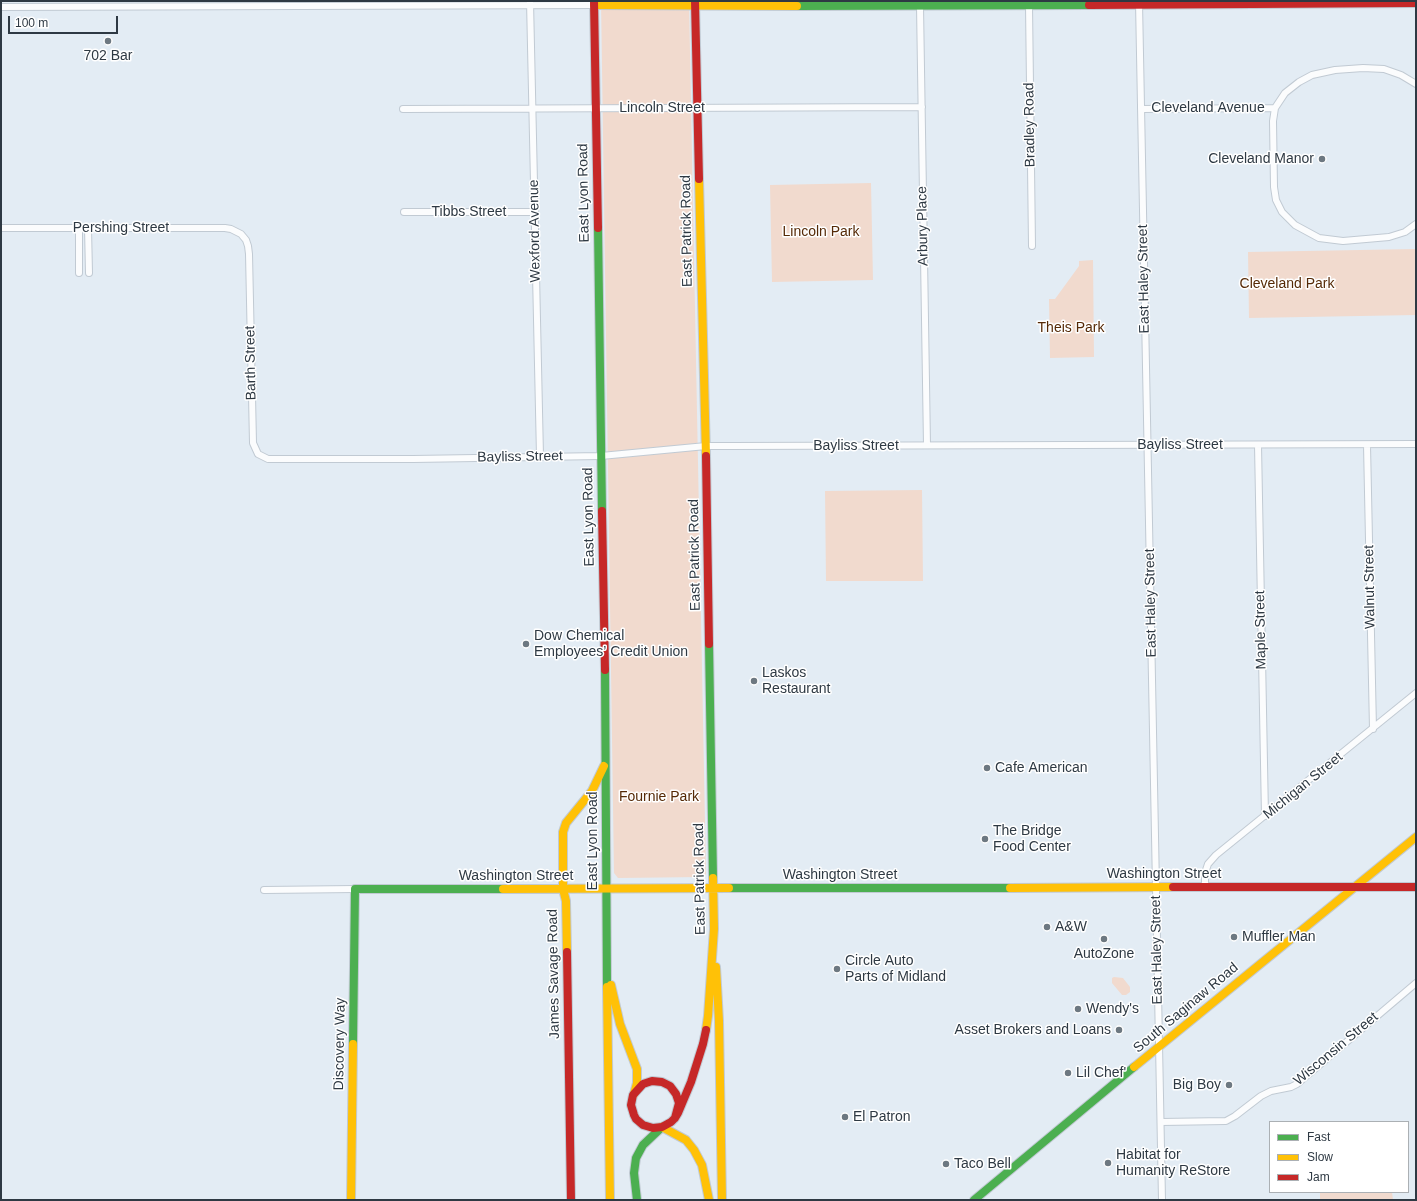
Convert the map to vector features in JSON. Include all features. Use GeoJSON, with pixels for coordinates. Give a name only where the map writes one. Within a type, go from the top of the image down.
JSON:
{"type":"FeatureCollection","features":[{"type":"Feature","properties":{"kind":"main road"},"geometry":{"type":"LineString","coordinates":[[594,3],[920,6],[1001,3],[1029,5],[1140,3],[1416,3]]}},
{"type":"Feature","properties":{"kind":"main road","name":"East Lyon Road"},"geometry":{"type":"LineString","coordinates":[[594,3],[606,761],[607,1029],[610,1200]]}},
{"type":"Feature","properties":{"kind":"main road","name":"East Patrick Road"},"geometry":{"type":"LineString","coordinates":[[695,3],[706,446],[713,888],[719,1021],[722,1200]]}},
{"type":"Feature","properties":{"kind":"main road","name":"James Savage Road"},"geometry":{"type":"LineString","coordinates":[[571,1200],[566,901],[563,889],[563,832],[566,823],[592,791],[606,761]]}},
{"type":"Feature","properties":{"kind":"main road","name":"South Saginaw Road"},"geometry":{"type":"LineString","coordinates":[[974,1200],[1091,1104],[1158,1046],[1416,837]]}},
{"type":"Feature","properties":{"kind":"main road","name":"Washington Street"},"geometry":{"type":"LineString","coordinates":[[355,889],[1416,887]]}},
{"type":"Feature","properties":{"kind":"main road","name":"Discovery Way"},"geometry":{"type":"LineString","coordinates":[[351,1200],[355,889]]}},
{"type":"Feature","properties":{"kind":"main road"},"geometry":{"type":"LineString","coordinates":[[637,1200],[634,1174],[636,1158],[643,1145],[662,1127],[667,1125],[675,1118],[690,1086],[698,1064],[704,1036],[711,976],[714,929]]}},
{"type":"Feature","properties":{"kind":"main road"},"geometry":{"type":"LineString","coordinates":[[607,972],[612,987],[620,1024],[637,1069],[637,1083],[633,1095],[632,1110],[636,1119],[648,1127],[662,1127],[686,1140],[694,1150],[702,1165],[709,1200]]}},
{"type":"Feature","properties":{"kind":"main road"},"geometry":{"type":"LineString","coordinates":[[633,1095],[639,1087],[647,1082],[657,1081],[666,1084],[674,1090],[678,1098],[678,1108],[675,1118]]}},
{"type":"Feature","properties":{"kind":"street","name":"Wexford Avenue"},"geometry":{"type":"LineString","coordinates":[[530,3],[540,456]]}},
{"type":"Feature","properties":{"kind":"street"},"geometry":{"type":"LineString","coordinates":[[1,7],[93,4],[594,3]]}},
{"type":"Feature","properties":{"kind":"street","name":"East Haley Street"},"geometry":{"type":"LineString","coordinates":[[1140,3],[1162,1200]]}},
{"type":"Feature","properties":{"kind":"street","name":"Bradley Road"},"geometry":{"type":"LineString","coordinates":[[1029,5],[1032,246]]}},
{"type":"Feature","properties":{"kind":"street","name":"Arbury Place"},"geometry":{"type":"LineString","coordinates":[[920,6],[927,446]]}},
{"type":"Feature","properties":{"kind":"street"},"geometry":{"type":"LineString","coordinates":[[1416,84],[1401,75],[1384,69],[1363,68],[1335,70],[1312,75],[1299,82],[1285,93],[1275,108],[1273,121],[1274,187],[1276,200],[1282,212],[1295,225],[1319,238],[1343,241],[1389,236],[1404,232],[1416,224]]}},
{"type":"Feature","properties":{"kind":"street","name":"Lincoln Street"},"geometry":{"type":"LineString","coordinates":[[403,109],[922,108]]}},
{"type":"Feature","properties":{"kind":"street","name":"Cleveland Avenue"},"geometry":{"type":"LineString","coordinates":[[1141,109],[1275,108]]}},
{"type":"Feature","properties":{"kind":"street","name":"Tibbs Street"},"geometry":{"type":"LineString","coordinates":[[404,212],[535,212]]}},
{"type":"Feature","properties":{"kind":"street","name":"Pershing Street"},"geometry":{"type":"LineString","coordinates":[[1,228],[225,228],[241,234]]}},
{"type":"Feature","properties":{"kind":"street"},"geometry":{"type":"LineString","coordinates":[[79,228],[80,273]]}},
{"type":"Feature","properties":{"kind":"street"},"geometry":{"type":"LineString","coordinates":[[88,228],[89,273]]}},
{"type":"Feature","properties":{"kind":"street","name":"Barth Street"},"geometry":{"type":"LineString","coordinates":[[241,234],[246,240],[249,254],[252,443],[255,451],[268,459],[296,459]]}},
{"type":"Feature","properties":{"kind":"street","name":"Bayliss Street"},"geometry":{"type":"LineString","coordinates":[[296,459],[601,456],[706,446],[1416,444]]}},
{"type":"Feature","properties":{"kind":"street","name":"Maple Street"},"geometry":{"type":"LineString","coordinates":[[1258,445],[1265,816]]}},
{"type":"Feature","properties":{"kind":"street","name":"Walnut Street"},"geometry":{"type":"LineString","coordinates":[[1367,445],[1372,729]]}},
{"type":"Feature","properties":{"kind":"street","name":"Michigan Street"},"geometry":{"type":"LineString","coordinates":[[1205,887],[1205,873],[1208,864],[1216,855],[1416,693]]}},
{"type":"Feature","properties":{"kind":"street","name":"Washington Street"},"geometry":{"type":"LineString","coordinates":[[264,890],[355,889]]}},
{"type":"Feature","properties":{"kind":"street","name":"Wisconsin Street"},"geometry":{"type":"LineString","coordinates":[[1161,1122],[1226,1122],[1261,1096],[1271,1091],[1291,1087],[1416,983]]}},
{"type":"Feature","properties":{"kind":"green space","name":"Fournie Park"},"geometry":{"type":"Polygon","coordinates":[[[601,1],[689,1],[706,874],[703,877],[618,878],[614,873],[601,1]]]}},
{"type":"Feature","properties":{"kind":"green space","name":"Lincoln Park"},"geometry":{"type":"Polygon","coordinates":[[[871,183],[873,280],[772,282],[770,185],[871,183]]]}},
{"type":"Feature","properties":{"kind":"green space","name":"Cleveland Park"},"geometry":{"type":"Polygon","coordinates":[[[1416,249],[1416,315],[1249,318],[1248,252],[1416,249]]]}},
{"type":"Feature","properties":{"kind":"green space","name":"Theis Park"},"geometry":{"type":"Polygon","coordinates":[[[1093,260],[1094,357],[1050,358],[1049,299],[1055,299],[1079,266],[1079,261],[1093,260]]]}},
{"type":"Feature","properties":{"kind":"green space"},"geometry":{"type":"Polygon","coordinates":[[[922,490],[923,581],[826,581],[825,491],[922,490]]]}},
{"type":"Feature","properties":{"kind":"green space"},"geometry":{"type":"Polygon","coordinates":[[[1112,978],[1123,978],[1130,987],[1130,992],[1126,995],[1122,995],[1112,983],[1112,978]]]}},
{"type":"Feature","properties":{"kind":"green space"},"geometry":{"type":"Polygon","coordinates":[[[1320,1193],[1392,1193],[1393,1200],[1320,1200],[1320,1193]]]}},
{"type":"Feature","properties":{"kind":"traffic: fast"},"geometry":{"type":"LineString","coordinates":[[797,6],[1089,5]]}},
{"type":"Feature","properties":{"kind":"traffic: fast"},"geometry":{"type":"LineString","coordinates":[[598,228],[602,511]]}},
{"type":"Feature","properties":{"kind":"traffic: fast"},"geometry":{"type":"LineString","coordinates":[[709,644],[713,878]]}},
{"type":"Feature","properties":{"kind":"traffic: fast"},"geometry":{"type":"LineString","coordinates":[[605,670],[607,987]]}},
{"type":"Feature","properties":{"kind":"traffic: fast"},"geometry":{"type":"LineString","coordinates":[[729,888],[1010,888]]}},
{"type":"Feature","properties":{"kind":"traffic: fast"},"geometry":{"type":"LineString","coordinates":[[353,1044],[355,889],[503,889]]}},
{"type":"Feature","properties":{"kind":"traffic: fast"},"geometry":{"type":"LineString","coordinates":[[974,1200],[1134,1067]]}},
{"type":"Feature","properties":{"kind":"traffic: fast"},"geometry":{"type":"LineString","coordinates":[[637,1200],[634,1173],[636,1158],[643,1145],[662,1127]]}},
{"type":"Feature","properties":{"kind":"traffic: slow"},"geometry":{"type":"LineString","coordinates":[[594,5],[797,6]]}},
{"type":"Feature","properties":{"kind":"traffic: slow"},"geometry":{"type":"LineString","coordinates":[[699,179],[706,456]]}},
{"type":"Feature","properties":{"kind":"traffic: slow"},"geometry":{"type":"LineString","coordinates":[[567,952],[566,901],[563,889],[563,832],[566,823],[592,791],[604,766]]}},
{"type":"Feature","properties":{"kind":"traffic: slow"},"geometry":{"type":"LineString","coordinates":[[1134,1067],[1416,837]]}},
{"type":"Feature","properties":{"kind":"traffic: slow"},"geometry":{"type":"LineString","coordinates":[[706,1030],[714,929],[713,878]]}},
{"type":"Feature","properties":{"kind":"traffic: slow"},"geometry":{"type":"LineString","coordinates":[[1010,888],[1173,887]]}},
{"type":"Feature","properties":{"kind":"traffic: slow"},"geometry":{"type":"LineString","coordinates":[[503,889],[729,888]]}},
{"type":"Feature","properties":{"kind":"traffic: slow"},"geometry":{"type":"LineString","coordinates":[[716,967],[719,1021],[722,1200]]}},
{"type":"Feature","properties":{"kind":"traffic: slow"},"geometry":{"type":"LineString","coordinates":[[611,985],[620,1024],[637,1069],[637,1083],[634,1094]]}},
{"type":"Feature","properties":{"kind":"traffic: slow"},"geometry":{"type":"LineString","coordinates":[[607,987],[610,1200]]}},
{"type":"Feature","properties":{"kind":"traffic: slow"},"geometry":{"type":"LineString","coordinates":[[351,1200],[353,1044]]}},
{"type":"Feature","properties":{"kind":"traffic: slow"},"geometry":{"type":"LineString","coordinates":[[662,1127],[686,1140],[694,1150],[702,1165],[709,1200]]}},
{"type":"Feature","properties":{"kind":"traffic: jam"},"geometry":{"type":"LineString","coordinates":[[594,1],[598,228]]}},
{"type":"Feature","properties":{"kind":"traffic: jam"},"geometry":{"type":"LineString","coordinates":[[695,1],[699,179]]}},
{"type":"Feature","properties":{"kind":"traffic: jam"},"geometry":{"type":"LineString","coordinates":[[1089,5],[1416,3]]}},
{"type":"Feature","properties":{"kind":"traffic: jam"},"geometry":{"type":"LineString","coordinates":[[706,456],[709,644]]}},
{"type":"Feature","properties":{"kind":"traffic: jam"},"geometry":{"type":"LineString","coordinates":[[602,511],[605,670]]}},
{"type":"Feature","properties":{"kind":"traffic: jam"},"geometry":{"type":"LineString","coordinates":[[1173,887],[1416,887]]}},
{"type":"Feature","properties":{"kind":"traffic: jam"},"geometry":{"type":"LineString","coordinates":[[567,952],[571,1200]]}},
{"type":"Feature","properties":{"kind":"traffic: jam"},"geometry":{"type":"LineString","coordinates":[[675,1118],[679,1103],[676,1094],[670,1086],[662,1082],[652,1081],[643,1084],[633,1095],[631,1105],[634,1115],[643,1125],[653,1128],[662,1127],[671,1122],[675,1118],[678,1113],[691,1082],[706,1030]]}},
{"type":"Feature","properties":{"kind":"place","name":"702 Bar"},"geometry":{"type":"Point","coordinates":[108,41]}},
{"type":"Feature","properties":{"kind":"place","name":"Cleveland Manor"},"geometry":{"type":"Point","coordinates":[1322,159]}},
{"type":"Feature","properties":{"kind":"place","name":"Dow Chemical Employees’ Credit Union"},"geometry":{"type":"Point","coordinates":[526,644]}},
{"type":"Feature","properties":{"kind":"place","name":"Laskos Restaurant"},"geometry":{"type":"Point","coordinates":[754,681]}},
{"type":"Feature","properties":{"kind":"place","name":"Cafe American"},"geometry":{"type":"Point","coordinates":[987,768]}},
{"type":"Feature","properties":{"kind":"place","name":"The Bridge Food Center"},"geometry":{"type":"Point","coordinates":[985,839]}},
{"type":"Feature","properties":{"kind":"place","name":"A&W"},"geometry":{"type":"Point","coordinates":[1047,927]}},
{"type":"Feature","properties":{"kind":"place","name":"Muffler Man"},"geometry":{"type":"Point","coordinates":[1234,937]}},
{"type":"Feature","properties":{"kind":"place","name":"AutoZone"},"geometry":{"type":"Point","coordinates":[1104,939]}},
{"type":"Feature","properties":{"kind":"place","name":"Circle Auto Parts of Midland"},"geometry":{"type":"Point","coordinates":[837,969]}},
{"type":"Feature","properties":{"kind":"place","name":"Wendy's"},"geometry":{"type":"Point","coordinates":[1078,1009]}},
{"type":"Feature","properties":{"kind":"place","name":"Asset Brokers and Loans"},"geometry":{"type":"Point","coordinates":[1119,1030]}},
{"type":"Feature","properties":{"kind":"place","name":"Lil Chef'"},"geometry":{"type":"Point","coordinates":[1068,1073]}},
{"type":"Feature","properties":{"kind":"place","name":"Big Boy"},"geometry":{"type":"Point","coordinates":[1229,1085]}},
{"type":"Feature","properties":{"kind":"place","name":"El Patron"},"geometry":{"type":"Point","coordinates":[845,1117]}},
{"type":"Feature","properties":{"kind":"place","name":"Habitat for Humanity ReStore"},"geometry":{"type":"Point","coordinates":[1108,1163]}},
{"type":"Feature","properties":{"kind":"place","name":"Taco Bell"},"geometry":{"type":"Point","coordinates":[946,1164]}}]}
